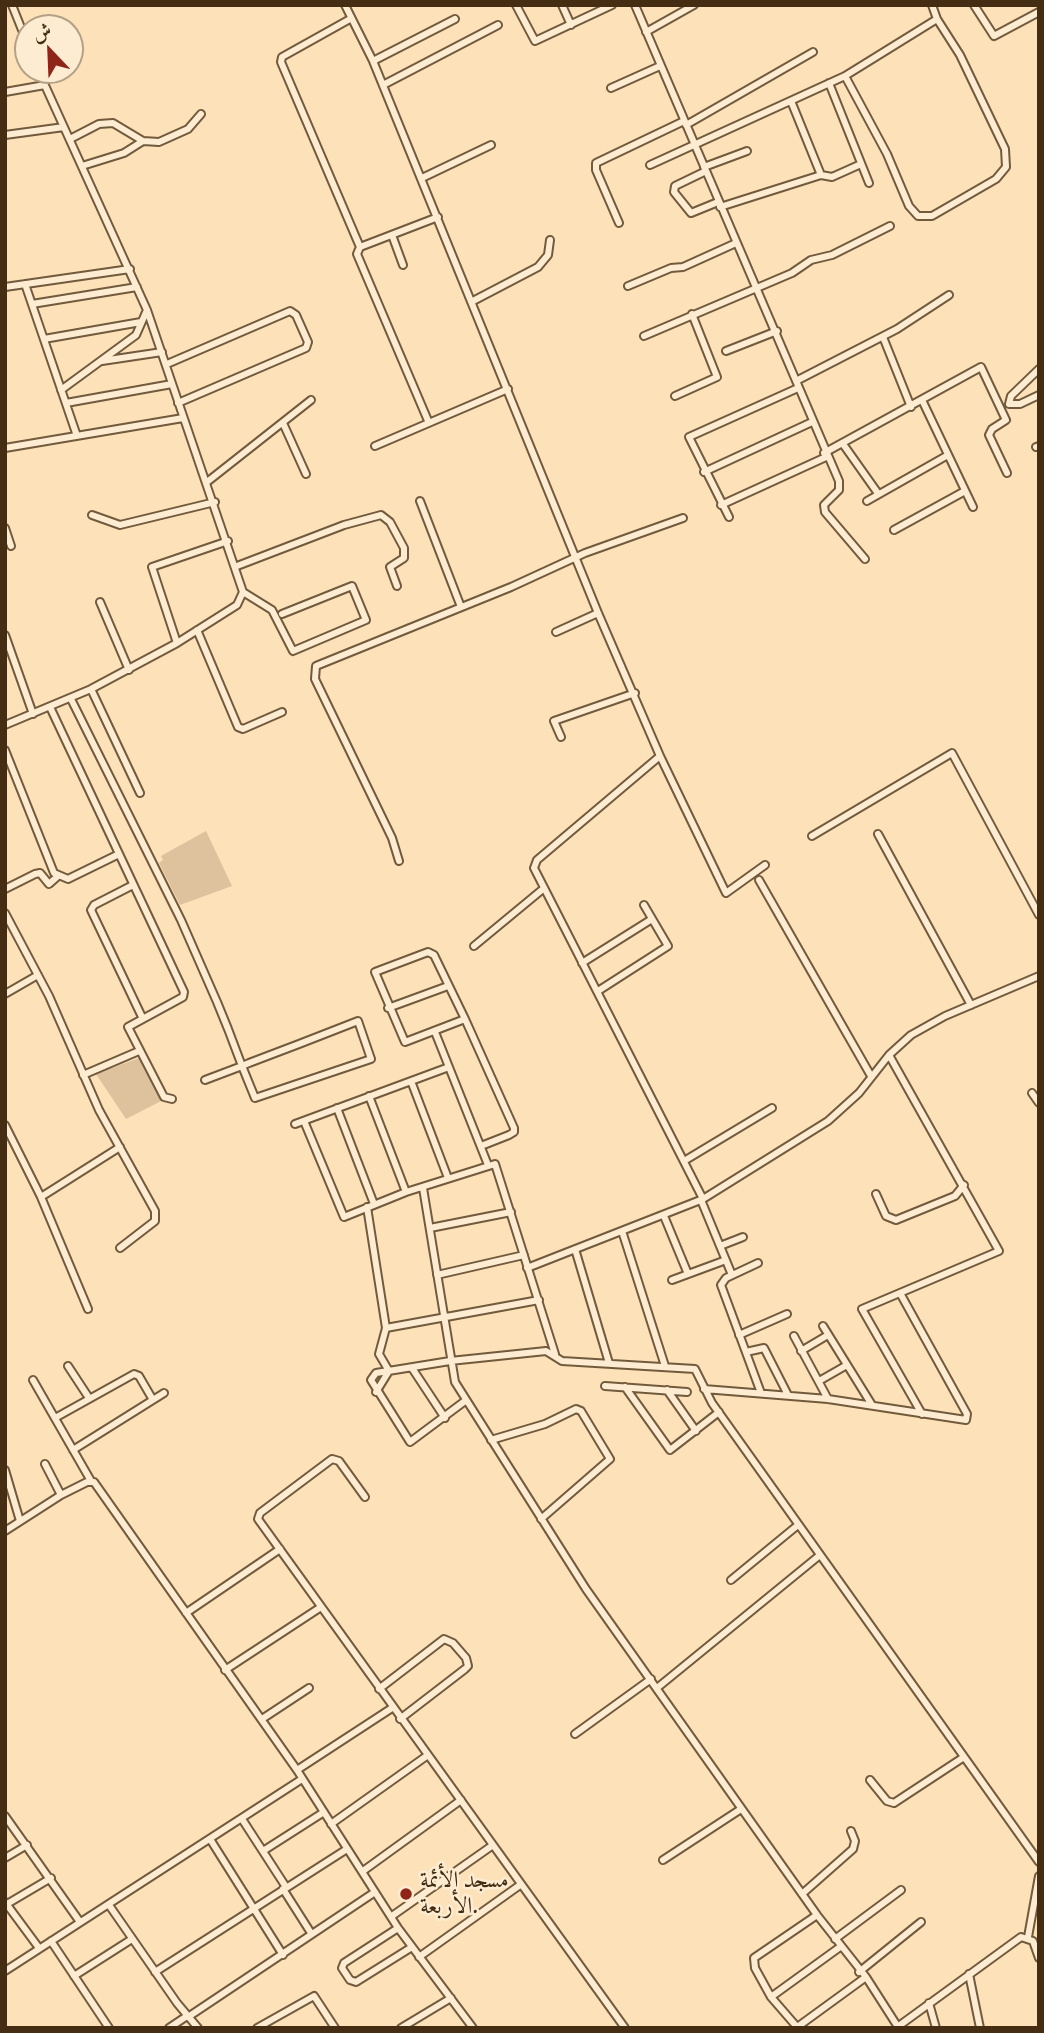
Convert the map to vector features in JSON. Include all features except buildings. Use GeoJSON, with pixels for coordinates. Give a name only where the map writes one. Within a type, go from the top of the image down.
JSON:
{"type":"FeatureCollection","features":[{"type":"Feature","properties":{"kind":"street"},"geometry":{"type":"LineString","coordinates":[[345,5],[373,61],[422,178],[598,613],[635,693],[660,756],[726,893],[765,865]]}},
{"type":"Feature","properties":{"kind":"street"},"geometry":{"type":"LineString","coordinates":[[516,5],[534,41],[612,5]]}},
{"type":"Feature","properties":{"kind":"street"},"geometry":{"type":"LineString","coordinates":[[562,5],[571,25]]}},
{"type":"Feature","properties":{"kind":"street"},"geometry":{"type":"LineString","coordinates":[[635,5],[719,205],[777,331],[839,487],[823,509],[865,559]]}},
{"type":"Feature","properties":{"kind":"street"},"geometry":{"type":"LineString","coordinates":[[646,32],[694,5]]}},
{"type":"Feature","properties":{"kind":"street"},"geometry":{"type":"LineString","coordinates":[[845,76],[887,154],[909,206],[918,216],[932,216],[981,189],[1003,171],[1005,149],[960,55],[937,19],[933,5]]}},
{"type":"Feature","properties":{"kind":"street"},"geometry":{"type":"LineString","coordinates":[[974,5],[994,36],[1039,12]]}},
{"type":"Feature","properties":{"kind":"street"},"geometry":{"type":"LineString","coordinates":[[350,19],[282,57],[281,62],[359,247],[357,254],[429,423]]}},
{"type":"Feature","properties":{"kind":"street"},"geometry":{"type":"LineString","coordinates":[[373,61],[455,19]]}},
{"type":"Feature","properties":{"kind":"street"},"geometry":{"type":"LineString","coordinates":[[650,165],[845,76],[937,19]]}},
{"type":"Feature","properties":{"kind":"street"},"geometry":{"type":"LineString","coordinates":[[383,85],[498,25]]}},
{"type":"Feature","properties":{"kind":"street"},"geometry":{"type":"LineString","coordinates":[[619,223],[596,170],[596,163],[685,123],[813,52]]}},
{"type":"Feature","properties":{"kind":"street"},"geometry":{"type":"LineString","coordinates":[[611,88],[660,66]]}},
{"type":"Feature","properties":{"kind":"street"},"geometry":{"type":"LineString","coordinates":[[829,83],[869,183]]}},
{"type":"Feature","properties":{"kind":"street"},"geometry":{"type":"LineString","coordinates":[[5,92],[44,85],[70,139],[130,269],[167,364],[183,418],[215,502],[245,594],[272,610],[293,651],[366,620],[352,586],[282,614]]}},
{"type":"Feature","properties":{"kind":"street"},"geometry":{"type":"LineString","coordinates":[[791,101],[821,174]]}},
{"type":"Feature","properties":{"kind":"street"},"geometry":{"type":"LineString","coordinates":[[70,139],[99,124],[113,123],[149,144],[172,139],[188,129],[201,114]]}},
{"type":"Feature","properties":{"kind":"street"},"geometry":{"type":"LineString","coordinates":[[5,135],[64,127]]}},
{"type":"Feature","properties":{"kind":"street"},"geometry":{"type":"LineString","coordinates":[[82,166],[124,153],[143,141]]}},
{"type":"Feature","properties":{"kind":"street"},"geometry":{"type":"LineString","coordinates":[[422,178],[491,145]]}},
{"type":"Feature","properties":{"kind":"street"},"geometry":{"type":"LineString","coordinates":[[747,151],[705,169],[675,186],[674,192],[694,214],[821,174],[832,177],[861,164]]}},
{"type":"Feature","properties":{"kind":"street"},"geometry":{"type":"LineString","coordinates":[[359,247],[438,217]]}},
{"type":"Feature","properties":{"kind":"street"},"geometry":{"type":"LineString","coordinates":[[644,335],[792,273],[811,260],[832,255],[890,226]]}},
{"type":"Feature","properties":{"kind":"street"},"geometry":{"type":"LineString","coordinates":[[392,234],[403,265]]}},
{"type":"Feature","properties":{"kind":"street"},"geometry":{"type":"LineString","coordinates":[[473,301],[541,265],[550,251],[550,240]]}},
{"type":"Feature","properties":{"kind":"street"},"geometry":{"type":"LineString","coordinates":[[628,286],[671,268],[683,267],[736,243]]}},
{"type":"Feature","properties":{"kind":"street"},"geometry":{"type":"LineString","coordinates":[[5,287],[130,269]]}},
{"type":"Feature","properties":{"kind":"street"},"geometry":{"type":"LineString","coordinates":[[25,284],[77,436]]}},
{"type":"Feature","properties":{"kind":"street"},"geometry":{"type":"LineString","coordinates":[[32,304],[137,287]]}},
{"type":"Feature","properties":{"kind":"street"},"geometry":{"type":"LineString","coordinates":[[729,517],[704,472],[690,440],[691,435],[797,385],[883,337],[949,295]]}},
{"type":"Feature","properties":{"kind":"street"},"geometry":{"type":"LineString","coordinates":[[61,390],[136,335],[146,310]]}},
{"type":"Feature","properties":{"kind":"street"},"geometry":{"type":"LineString","coordinates":[[167,364],[290,311],[296,315],[308,342],[306,348],[178,403]]}},
{"type":"Feature","properties":{"kind":"street"},"geometry":{"type":"LineString","coordinates":[[675,396],[717,377],[692,314]]}},
{"type":"Feature","properties":{"kind":"street"},"geometry":{"type":"LineString","coordinates":[[44,339],[141,322]]}},
{"type":"Feature","properties":{"kind":"street"},"geometry":{"type":"LineString","coordinates":[[726,351],[777,331]]}},
{"type":"Feature","properties":{"kind":"street"},"geometry":{"type":"LineString","coordinates":[[883,337],[911,407]]}},
{"type":"Feature","properties":{"kind":"street"},"geometry":{"type":"LineString","coordinates":[[100,361],[162,352]]}},
{"type":"Feature","properties":{"kind":"street"},"geometry":{"type":"LineString","coordinates":[[722,505],[825,455],[977,368],[984,368],[1006,420],[992,429],[989,435],[1007,473]]}},
{"type":"Feature","properties":{"kind":"street"},"geometry":{"type":"LineString","coordinates":[[1039,369],[1011,396],[1009,404],[1020,404],[1039,396]]}},
{"type":"Feature","properties":{"kind":"street"},"geometry":{"type":"LineString","coordinates":[[66,403],[172,384]]}},
{"type":"Feature","properties":{"kind":"street"},"geometry":{"type":"LineString","coordinates":[[374,446],[508,389]]}},
{"type":"Feature","properties":{"kind":"street"},"geometry":{"type":"LineString","coordinates":[[207,482],[312,400]]}},
{"type":"Feature","properties":{"kind":"street"},"geometry":{"type":"LineString","coordinates":[[922,400],[974,508]]}},
{"type":"Feature","properties":{"kind":"street"},"geometry":{"type":"LineString","coordinates":[[5,448],[183,418]]}},
{"type":"Feature","properties":{"kind":"street"},"geometry":{"type":"LineString","coordinates":[[704,472],[812,422]]}},
{"type":"Feature","properties":{"kind":"street"},"geometry":{"type":"LineString","coordinates":[[283,423],[306,474]]}},
{"type":"Feature","properties":{"kind":"street"},"geometry":{"type":"LineString","coordinates":[[843,444],[877,492]]}},
{"type":"Feature","properties":{"kind":"street"},"geometry":{"type":"LineString","coordinates":[[867,500],[947,455]]}},
{"type":"Feature","properties":{"kind":"street"},"geometry":{"type":"LineString","coordinates":[[894,530],[965,491]]}},
{"type":"Feature","properties":{"kind":"street"},"geometry":{"type":"LineString","coordinates":[[420,501],[461,607]]}},
{"type":"Feature","properties":{"kind":"street"},"geometry":{"type":"LineString","coordinates":[[93,515],[120,525],[215,502]]}},
{"type":"Feature","properties":{"kind":"street"},"geometry":{"type":"LineString","coordinates":[[237,566],[344,525],[381,516],[390,522],[404,548],[404,558],[390,567],[397,586]]}},
{"type":"Feature","properties":{"kind":"street"},"geometry":{"type":"LineString","coordinates":[[399,861],[392,838],[314,671],[320,663],[577,558],[683,518]]}},
{"type":"Feature","properties":{"kind":"street"},"geometry":{"type":"LineString","coordinates":[[5,528],[11,546]]}},
{"type":"Feature","properties":{"kind":"street"},"geometry":{"type":"LineString","coordinates":[[177,643],[152,567],[228,541]]}},
{"type":"Feature","properties":{"kind":"street"},"geometry":{"type":"LineString","coordinates":[[5,725],[71,699],[129,670],[237,606],[245,594]]}},
{"type":"Feature","properties":{"kind":"street"},"geometry":{"type":"LineString","coordinates":[[100,602],[129,670]]}},
{"type":"Feature","properties":{"kind":"street"},"geometry":{"type":"LineString","coordinates":[[556,632],[598,613]]}},
{"type":"Feature","properties":{"kind":"street"},"geometry":{"type":"LineString","coordinates":[[197,630],[236,724],[243,729],[282,712]]}},
{"type":"Feature","properties":{"kind":"street"},"geometry":{"type":"LineString","coordinates":[[5,635],[33,714]]}},
{"type":"Feature","properties":{"kind":"street"},"geometry":{"type":"LineString","coordinates":[[91,689],[140,793]]}},
{"type":"Feature","properties":{"kind":"street"},"geometry":{"type":"LineString","coordinates":[[561,737],[554,721],[635,693]]}},
{"type":"Feature","properties":{"kind":"street"},"geometry":{"type":"LineString","coordinates":[[71,699],[181,920],[242,1066],[255,1098],[371,1059],[358,1021],[242,1066],[205,1080]]}},
{"type":"Feature","properties":{"kind":"street"},"geometry":{"type":"LineString","coordinates":[[51,707],[117,855],[184,994],[128,1027],[164,1097],[172,1099]]}},
{"type":"Feature","properties":{"kind":"street"},"geometry":{"type":"LineString","coordinates":[[5,750],[49,867],[58,876],[68,879],[117,855]]}},
{"type":"Feature","properties":{"kind":"street"},"geometry":{"type":"LineString","coordinates":[[812,836],[952,753],[1039,915]]}},
{"type":"Feature","properties":{"kind":"street"},"geometry":{"type":"LineString","coordinates":[[660,756],[537,860],[534,868],[684,1161],[732,1275]]}},
{"type":"Feature","properties":{"kind":"street"},"geometry":{"type":"LineString","coordinates":[[878,834],[971,1005]]}},
{"type":"Feature","properties":{"kind":"street"},"geometry":{"type":"LineString","coordinates":[[5,889],[35,874],[43,875],[49,884],[58,876]]}},
{"type":"Feature","properties":{"kind":"street"},"geometry":{"type":"LineString","coordinates":[[759,880],[871,1076]]}},
{"type":"Feature","properties":{"kind":"street"},"geometry":{"type":"LineString","coordinates":[[133,885],[94,905],[91,910],[142,1017]]}},
{"type":"Feature","properties":{"kind":"street"},"geometry":{"type":"LineString","coordinates":[[474,946],[543,889]]}},
{"type":"Feature","properties":{"kind":"street"},"geometry":{"type":"LineString","coordinates":[[598,991],[667,946],[644,905]]}},
{"type":"Feature","properties":{"kind":"street"},"geometry":{"type":"LineString","coordinates":[[5,913],[38,975],[83,1075],[156,1216],[148,1228],[120,1248]]}},
{"type":"Feature","properties":{"kind":"street"},"geometry":{"type":"LineString","coordinates":[[582,962],[652,919]]}},
{"type":"Feature","properties":{"kind":"street"},"geometry":{"type":"LineString","coordinates":[[465,1019],[405,1042],[388,1008],[375,972],[428,952],[434,955],[465,1019],[514,1132],[481,1146]]}},
{"type":"Feature","properties":{"kind":"street"},"geometry":{"type":"LineString","coordinates":[[5,994],[38,975]]}},
{"type":"Feature","properties":{"kind":"street"},"geometry":{"type":"LineString","coordinates":[[527,1268],[702,1200],[828,1121],[859,1093],[889,1055],[919,1031],[1039,976]]}},
{"type":"Feature","properties":{"kind":"street"},"geometry":{"type":"LineString","coordinates":[[388,1008],[448,986]]}},
{"type":"Feature","properties":{"kind":"street"},"geometry":{"type":"LineString","coordinates":[[435,1032],[488,1165]]}},
{"type":"Feature","properties":{"kind":"street"},"geometry":{"type":"LineString","coordinates":[[83,1075],[139,1051]]}},
{"type":"Feature","properties":{"kind":"street"},"geometry":{"type":"LineString","coordinates":[[889,1055],[999,1251],[864,1307],[861,1312],[922,1414]]}},
{"type":"Feature","properties":{"kind":"street"},"geometry":{"type":"LineString","coordinates":[[295,1124],[449,1067]]}},
{"type":"Feature","properties":{"kind":"street"},"geometry":{"type":"LineString","coordinates":[[411,1081],[448,1178]]}},
{"type":"Feature","properties":{"kind":"street"},"geometry":{"type":"LineString","coordinates":[[1032,1093],[1039,1103]]}},
{"type":"Feature","properties":{"kind":"street"},"geometry":{"type":"LineString","coordinates":[[369,1096],[406,1192]]}},
{"type":"Feature","properties":{"kind":"street"},"geometry":{"type":"LineString","coordinates":[[337,1108],[370,1205],[386,1328],[379,1354],[389,1371]]}},
{"type":"Feature","properties":{"kind":"street"},"geometry":{"type":"LineString","coordinates":[[684,1161],[772,1108]]}},
{"type":"Feature","properties":{"kind":"street"},"geometry":{"type":"LineString","coordinates":[[304,1121],[344,1217],[406,1192],[488,1165],[496,1166],[555,1354]]}},
{"type":"Feature","properties":{"kind":"street"},"geometry":{"type":"LineString","coordinates":[[5,1125],[41,1197],[88,1309]]}},
{"type":"Feature","properties":{"kind":"street"},"geometry":{"type":"LineString","coordinates":[[41,1197],[120,1147]]}},
{"type":"Feature","properties":{"kind":"street"},"geometry":{"type":"LineString","coordinates":[[876,1194],[882,1211],[892,1221],[955,1196],[964,1185]]}},
{"type":"Feature","properties":{"kind":"street"},"geometry":{"type":"LineString","coordinates":[[423,1188],[453,1378],[465,1401],[592,1597],[840,1947],[866,1977],[897,2027],[1014,1940],[1028,1937]]}},
{"type":"Feature","properties":{"kind":"street"},"geometry":{"type":"LineString","coordinates":[[430,1228],[511,1212]]}},
{"type":"Feature","properties":{"kind":"street"},"geometry":{"type":"LineString","coordinates":[[664,1216],[688,1274]]}},
{"type":"Feature","properties":{"kind":"street"},"geometry":{"type":"LineString","coordinates":[[622,1231],[666,1366]]}},
{"type":"Feature","properties":{"kind":"street"},"geometry":{"type":"LineString","coordinates":[[720,1246],[743,1237]]}},
{"type":"Feature","properties":{"kind":"street"},"geometry":{"type":"LineString","coordinates":[[575,1249],[609,1363]]}},
{"type":"Feature","properties":{"kind":"street"},"geometry":{"type":"LineString","coordinates":[[437,1275],[524,1255]]}},
{"type":"Feature","properties":{"kind":"street"},"geometry":{"type":"LineString","coordinates":[[672,1280],[726,1260]]}},
{"type":"Feature","properties":{"kind":"street"},"geometry":{"type":"LineString","coordinates":[[758,1263],[732,1275],[721,1285],[761,1392]]}},
{"type":"Feature","properties":{"kind":"street"},"geometry":{"type":"LineString","coordinates":[[704,1389],[828,1399],[962,1420],[967,1418],[900,1293]]}},
{"type":"Feature","properties":{"kind":"street"},"geometry":{"type":"LineString","coordinates":[[386,1328],[539,1300]]}},
{"type":"Feature","properties":{"kind":"street"},"geometry":{"type":"LineString","coordinates":[[739,1335],[787,1314]]}},
{"type":"Feature","properties":{"kind":"street"},"geometry":{"type":"LineString","coordinates":[[824,1326],[872,1405]]}},
{"type":"Feature","properties":{"kind":"street"},"geometry":{"type":"LineString","coordinates":[[801,1351],[828,1335]]}},
{"type":"Feature","properties":{"kind":"street"},"geometry":{"type":"LineString","coordinates":[[794,1336],[828,1399]]}},
{"type":"Feature","properties":{"kind":"street"},"geometry":{"type":"LineString","coordinates":[[746,1352],[764,1348],[788,1395]]}},
{"type":"Feature","properties":{"kind":"street"},"geometry":{"type":"LineString","coordinates":[[465,1401],[413,1442],[408,1442],[371,1380],[372,1376],[389,1371],[450,1361],[546,1351],[555,1354],[562,1361],[695,1369],[719,1412],[1039,1862]]}},
{"type":"Feature","properties":{"kind":"street"},"geometry":{"type":"LineString","coordinates":[[819,1381],[847,1365]]}},
{"type":"Feature","properties":{"kind":"street"},"geometry":{"type":"LineString","coordinates":[[68,1366],[89,1398]]}},
{"type":"Feature","properties":{"kind":"street"},"geometry":{"type":"LineString","coordinates":[[412,1368],[445,1418]]}},
{"type":"Feature","properties":{"kind":"street"},"geometry":{"type":"LineString","coordinates":[[376,1392],[389,1371]]}},
{"type":"Feature","properties":{"kind":"street"},"geometry":{"type":"LineString","coordinates":[[55,1419],[134,1374],[139,1376],[153,1400]]}},
{"type":"Feature","properties":{"kind":"street"},"geometry":{"type":"LineString","coordinates":[[33,1380],[91,1481],[262,1719],[398,1928],[473,2028]]}},
{"type":"Feature","properties":{"kind":"street"},"geometry":{"type":"LineString","coordinates":[[605,1386],[687,1392]]}},
{"type":"Feature","properties":{"kind":"street"},"geometry":{"type":"LineString","coordinates":[[625,1387],[670,1450],[719,1412]]}},
{"type":"Feature","properties":{"kind":"street"},"geometry":{"type":"LineString","coordinates":[[667,1390],[696,1431]]}},
{"type":"Feature","properties":{"kind":"street"},"geometry":{"type":"LineString","coordinates":[[73,1450],[164,1393]]}},
{"type":"Feature","properties":{"kind":"street"},"geometry":{"type":"LineString","coordinates":[[491,1440],[545,1424],[576,1409],[582,1411],[610,1459],[541,1518]]}},
{"type":"Feature","properties":{"kind":"street"},"geometry":{"type":"LineString","coordinates":[[365,1497],[339,1461],[332,1459],[258,1516],[392,1708],[625,2028]]}},
{"type":"Feature","properties":{"kind":"street"},"geometry":{"type":"LineString","coordinates":[[45,1465],[61,1495]]}},
{"type":"Feature","properties":{"kind":"street"},"geometry":{"type":"LineString","coordinates":[[5,1470],[20,1521]]}},
{"type":"Feature","properties":{"kind":"street"},"geometry":{"type":"LineString","coordinates":[[5,1531],[61,1495],[91,1481]]}},
{"type":"Feature","properties":{"kind":"street"},"geometry":{"type":"LineString","coordinates":[[731,1580],[799,1525]]}},
{"type":"Feature","properties":{"kind":"street"},"geometry":{"type":"LineString","coordinates":[[186,1613],[279,1549]]}},
{"type":"Feature","properties":{"kind":"street"},"geometry":{"type":"LineString","coordinates":[[657,1688],[820,1555]]}},
{"type":"Feature","properties":{"kind":"street"},"geometry":{"type":"LineString","coordinates":[[225,1670],[321,1607]]}},
{"type":"Feature","properties":{"kind":"street"},"geometry":{"type":"LineString","coordinates":[[379,1689],[444,1639],[453,1643],[466,1658],[468,1666],[400,1718]]}},
{"type":"Feature","properties":{"kind":"street"},"geometry":{"type":"LineString","coordinates":[[575,1734],[651,1679]]}},
{"type":"Feature","properties":{"kind":"street"},"geometry":{"type":"LineString","coordinates":[[262,1719],[309,1688]]}},
{"type":"Feature","properties":{"kind":"street"},"geometry":{"type":"LineString","coordinates":[[297,1770],[392,1708]]}},
{"type":"Feature","properties":{"kind":"street"},"geometry":{"type":"LineString","coordinates":[[331,1824],[428,1755]]}},
{"type":"Feature","properties":{"kind":"street"},"geometry":{"type":"LineString","coordinates":[[870,1780],[887,1801],[894,1803],[964,1758]]}},
{"type":"Feature","properties":{"kind":"street"},"geometry":{"type":"LineString","coordinates":[[5,1971],[302,1779]]}},
{"type":"Feature","properties":{"kind":"street"},"geometry":{"type":"LineString","coordinates":[[363,1871],[461,1800]]}},
{"type":"Feature","properties":{"kind":"street"},"geometry":{"type":"LineString","coordinates":[[663,1860],[741,1809]]}},
{"type":"Feature","properties":{"kind":"street"},"geometry":{"type":"LineString","coordinates":[[263,1851],[324,1812]]}},
{"type":"Feature","properties":{"kind":"street"},"geometry":{"type":"LineString","coordinates":[[5,1816],[80,1922]]}},
{"type":"Feature","properties":{"kind":"street"},"geometry":{"type":"LineString","coordinates":[[242,1819],[311,1933]]}},
{"type":"Feature","properties":{"kind":"street"},"geometry":{"type":"LineString","coordinates":[[802,1894],[853,1849],[855,1841],[851,1831]]}},
{"type":"Feature","properties":{"kind":"street"},"geometry":{"type":"LineString","coordinates":[[210,1839],[283,1955]]}},
{"type":"Feature","properties":{"kind":"street"},"geometry":{"type":"LineString","coordinates":[[5,1858],[27,1845]]}},
{"type":"Feature","properties":{"kind":"street"},"geometry":{"type":"LineString","coordinates":[[392,1916],[493,1845]]}},
{"type":"Feature","properties":{"kind":"street"},"geometry":{"type":"LineString","coordinates":[[155,1972],[347,1849]]}},
{"type":"Feature","properties":{"kind":"street"},"geometry":{"type":"LineString","coordinates":[[1039,1876],[1036,1912],[1028,1937],[1039,1956]]}},
{"type":"Feature","properties":{"kind":"street"},"geometry":{"type":"LineString","coordinates":[[39,1948],[6,1903],[51,1878]]}},
{"type":"Feature","properties":{"kind":"street"},"geometry":{"type":"LineString","coordinates":[[419,1957],[520,1885]]}},
{"type":"Feature","properties":{"kind":"street"},"geometry":{"type":"LineString","coordinates":[[835,1939],[901,1891]]}},
{"type":"Feature","properties":{"kind":"street"},"geometry":{"type":"LineString","coordinates":[[169,2028],[375,1892]]}},
{"type":"Feature","properties":{"kind":"street"},"geometry":{"type":"LineString","coordinates":[[109,1905],[198,2028]]}},
{"type":"Feature","properties":{"kind":"street"},"geometry":{"type":"LineString","coordinates":[[817,1915],[754,1958],[755,1968],[771,1997],[796,2028],[866,1977]]}},
{"type":"Feature","properties":{"kind":"street"},"geometry":{"type":"LineString","coordinates":[[859,1972],[921,1922]]}},
{"type":"Feature","properties":{"kind":"street"},"geometry":{"type":"LineString","coordinates":[[398,1928],[344,1963],[342,1968],[350,1980],[356,1982],[412,1947]]}},
{"type":"Feature","properties":{"kind":"street"},"geometry":{"type":"LineString","coordinates":[[74,1976],[132,1939]]}},
{"type":"Feature","properties":{"kind":"street"},"geometry":{"type":"LineString","coordinates":[[51,1941],[108,2028]]}},
{"type":"Feature","properties":{"kind":"street"},"geometry":{"type":"LineString","coordinates":[[771,1997],[840,1947]]}},
{"type":"Feature","properties":{"kind":"street"},"geometry":{"type":"LineString","coordinates":[[969,1974],[980,2028]]}},
{"type":"Feature","properties":{"kind":"street"},"geometry":{"type":"LineString","coordinates":[[257,2028],[314,1996],[335,2028]]}},
{"type":"Feature","properties":{"kind":"street"},"geometry":{"type":"LineString","coordinates":[[401,2028],[451,1998]]}},
{"type":"Feature","properties":{"kind":"street"},"geometry":{"type":"LineString","coordinates":[[929,2003],[936,2028]]}},
{"type":"Feature","properties":{"kind":"shaded area"},"geometry":{"type":"Polygon","coordinates":[[[206,831],[232,886],[180,905],[159,863],[163,860],[161,856],[206,831]]]}},
{"type":"Feature","properties":{"kind":"shaded area"},"geometry":{"type":"Polygon","coordinates":[[[139,1058],[163,1100],[126,1119],[96,1074],[139,1058]]]}},
{"type":"Feature","properties":{"kind":"place","name":"مسجد الأئمة الأربعة."},"geometry":{"type":"Point","coordinates":[406,1894]}}]}
